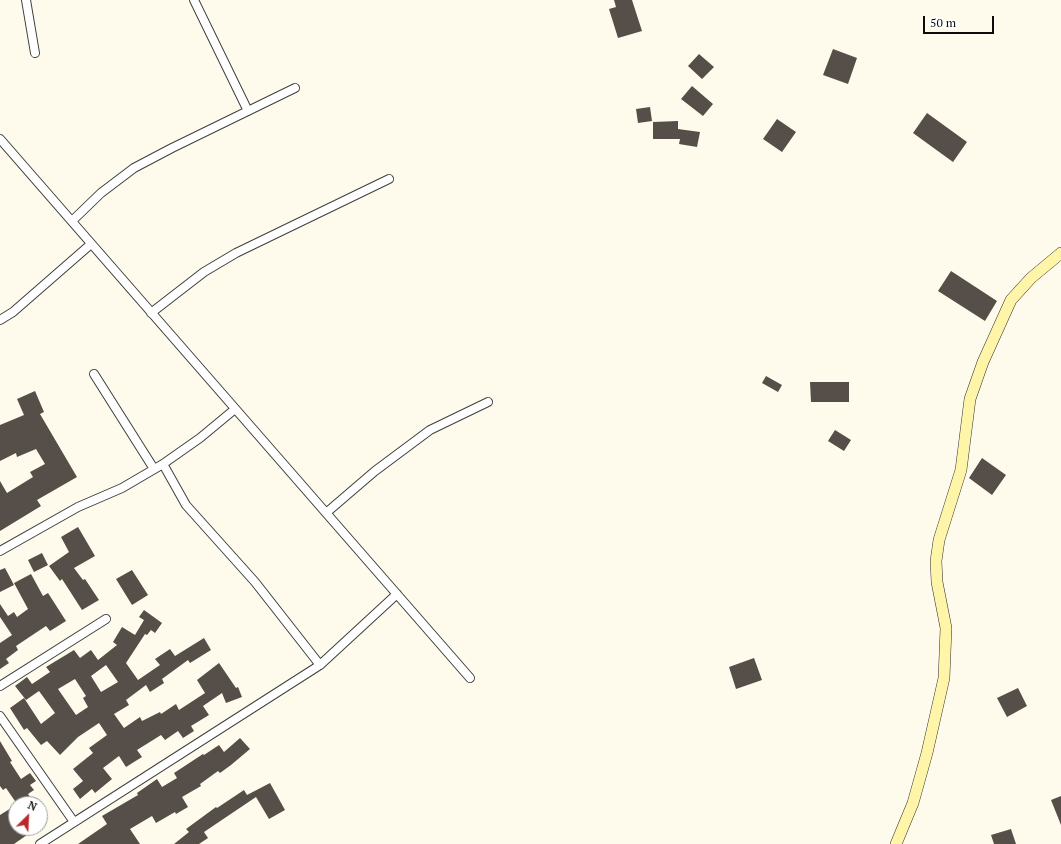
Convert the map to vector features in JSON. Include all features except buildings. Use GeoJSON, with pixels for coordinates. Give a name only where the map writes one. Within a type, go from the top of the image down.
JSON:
{"type":"FeatureCollection","features":[{"type":"Feature","properties":{"kind":"street"},"geometry":{"type":"LineString","coordinates":[[26,0],[35,53]]}},
{"type":"Feature","properties":{"kind":"street"},"geometry":{"type":"LineString","coordinates":[[194,0],[248,111]]}},
{"type":"Feature","properties":{"kind":"street"},"geometry":{"type":"LineString","coordinates":[[72,222],[101,193],[134,168],[165,151],[295,88]]}},
{"type":"Feature","properties":{"kind":"street"},"geometry":{"type":"LineString","coordinates":[[0,139],[470,678]]}},
{"type":"Feature","properties":{"kind":"street"},"geometry":{"type":"LineString","coordinates":[[151,313],[192,281],[231,256],[389,179]]}},
{"type":"Feature","properties":{"kind":"street"},"geometry":{"type":"LineString","coordinates":[[0,320],[13,312],[91,244]]}},
{"type":"Feature","properties":{"kind":"street"},"geometry":{"type":"LineString","coordinates":[[896,844],[912,803],[927,753],[944,678],[946,628],[937,582],[936,561],[939,540],[961,470],[970,399],[984,362],[1011,300],[1031,278],[1061,253]]}},
{"type":"Feature","properties":{"kind":"street"},"geometry":{"type":"LineString","coordinates":[[94,374],[154,468]]}},
{"type":"Feature","properties":{"kind":"street"},"geometry":{"type":"LineString","coordinates":[[326,513],[401,450],[430,430],[488,402]]}},
{"type":"Feature","properties":{"kind":"street"},"geometry":{"type":"LineString","coordinates":[[0,551],[78,507],[122,488],[163,464],[200,438],[235,409]]}},
{"type":"Feature","properties":{"kind":"street"},"geometry":{"type":"LineString","coordinates":[[163,464],[186,505],[255,582],[320,665]]}},
{"type":"Feature","properties":{"kind":"street"},"geometry":{"type":"LineString","coordinates":[[40,844],[320,665],[397,594]]}},
{"type":"Feature","properties":{"kind":"street"},"geometry":{"type":"LineString","coordinates":[[0,686],[106,619]]}},
{"type":"Feature","properties":{"kind":"street"},"geometry":{"type":"LineString","coordinates":[[0,716],[74,822]]}}]}
